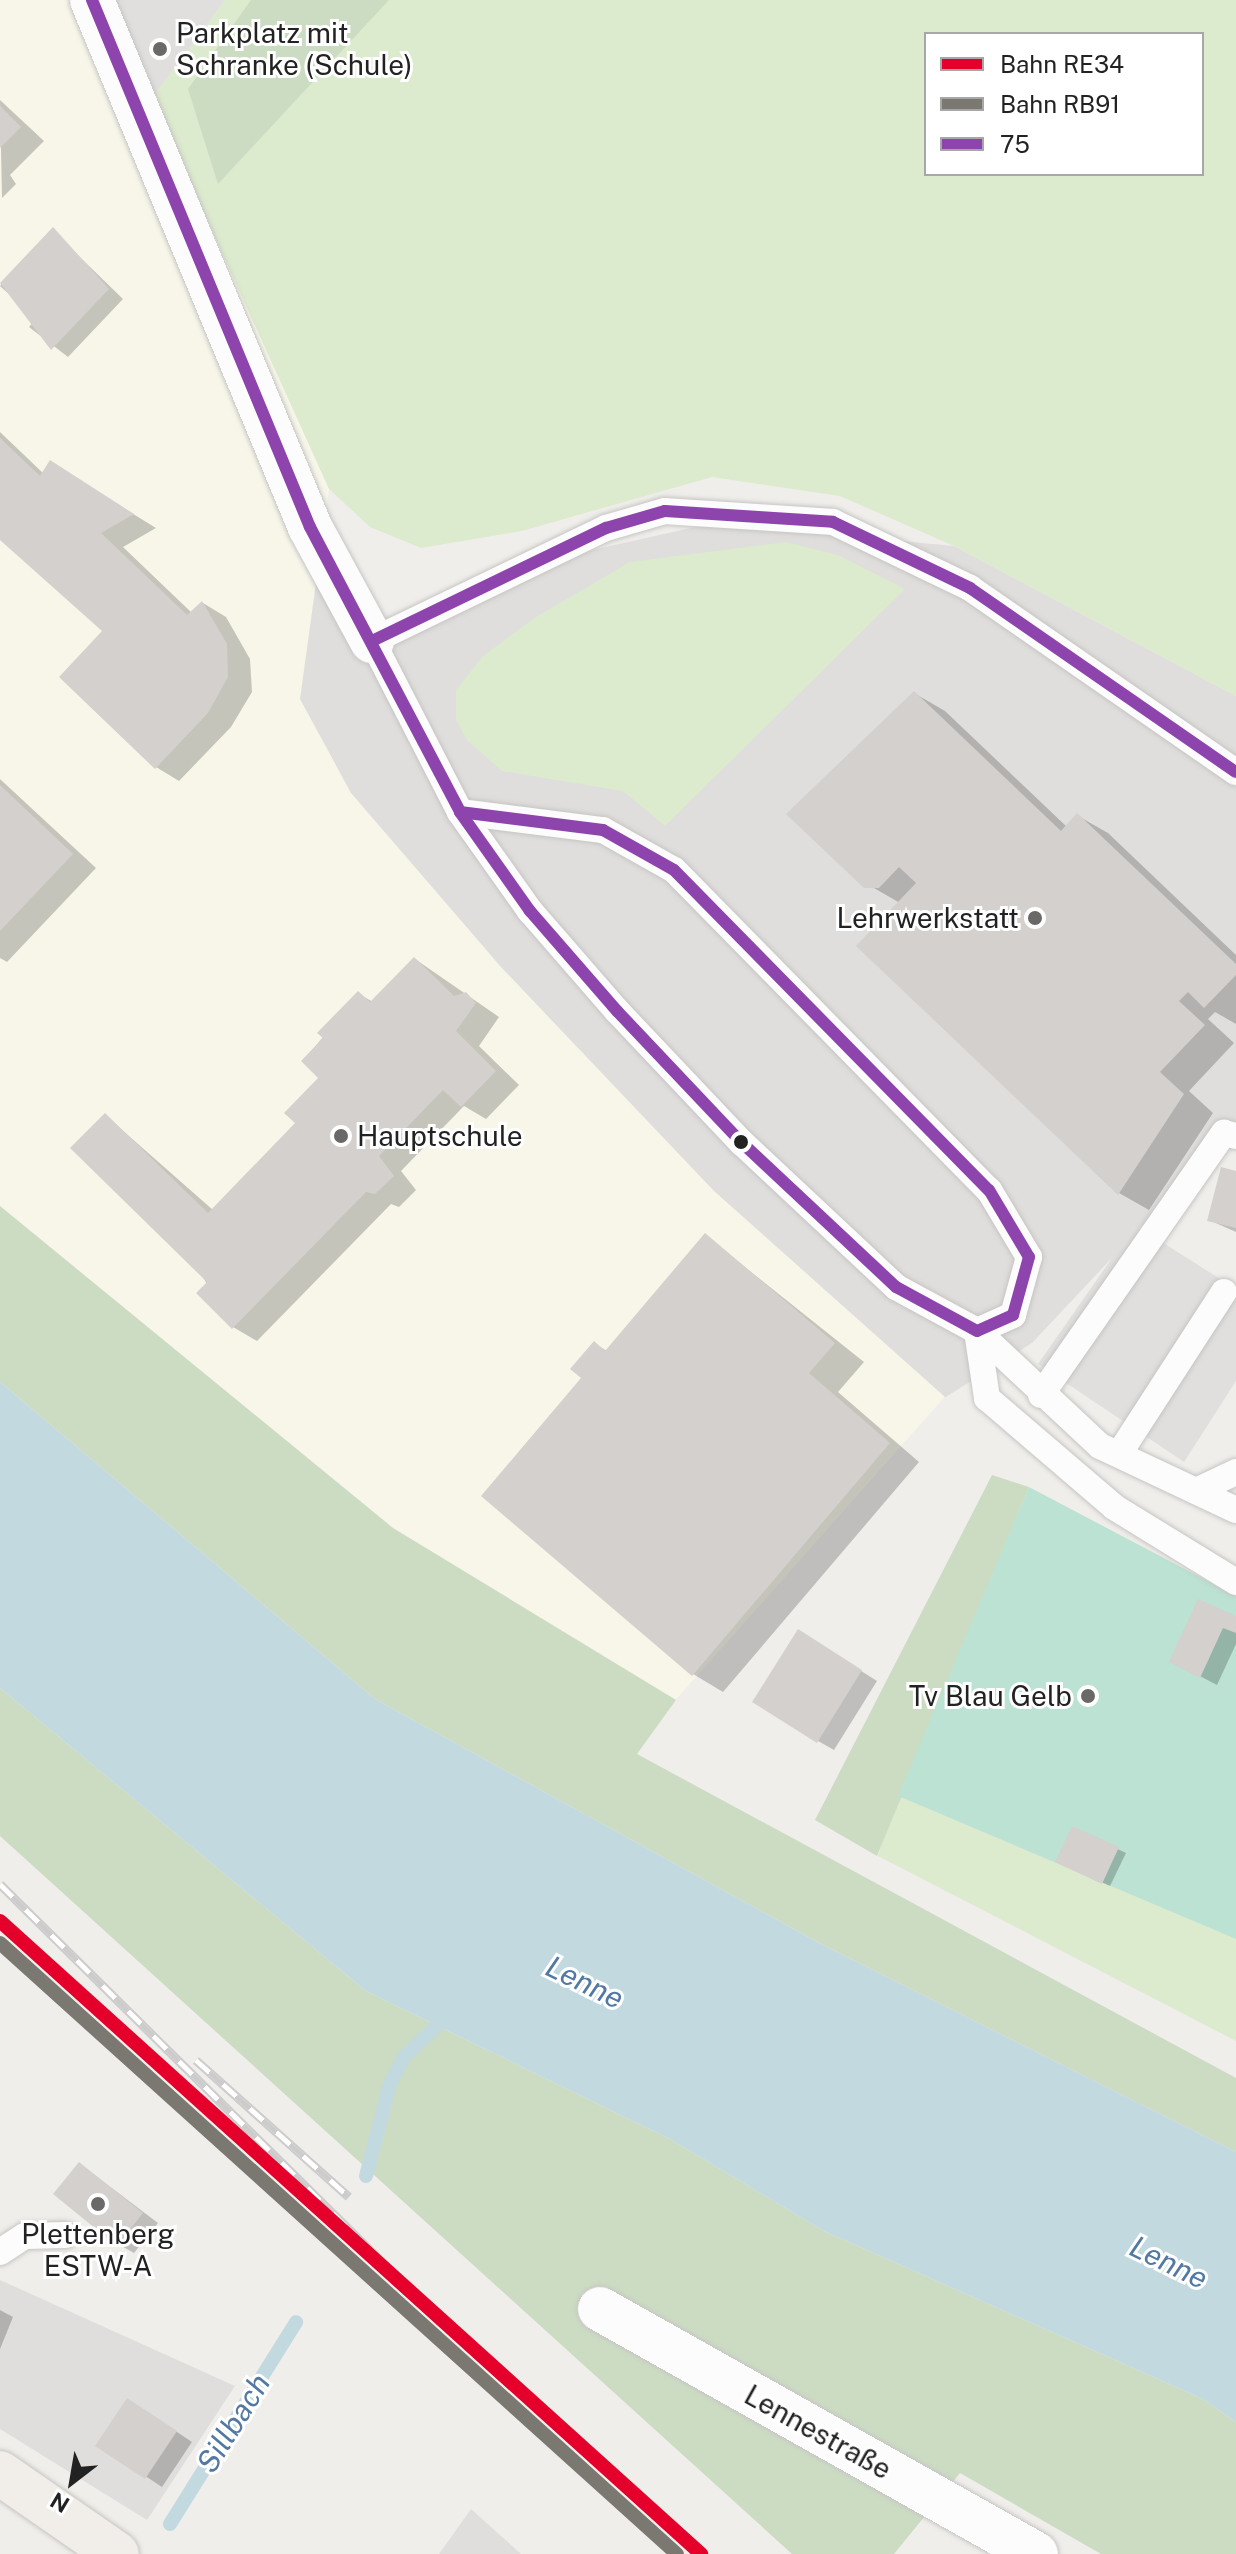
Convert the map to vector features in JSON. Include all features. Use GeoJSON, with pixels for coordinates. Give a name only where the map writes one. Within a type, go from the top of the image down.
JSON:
{"type":"FeatureCollection","features":[{"type":"Feature","properties":{"kind":"main road"},"geometry":{"type":"LineString","coordinates":[[0,2473],[117,2554]]}},
{"type":"Feature","properties":{"kind":"street"},"geometry":{"type":"LineString","coordinates":[[92,0],[310,527],[372,641]]}},
{"type":"Feature","properties":{"kind":"street","name":"Lennestraße"},"geometry":{"type":"LineString","coordinates":[[600,2309],[1036,2554]]}},
{"type":"Feature","properties":{"kind":"lane"},"geometry":{"type":"LineString","coordinates":[[1236,772],[970,588],[833,522],[665,511],[606,528],[372,641],[460,812],[530,911],[742,1143],[896,1287],[977,1331],[1041,1395],[1119,1454],[1236,1510]]}},
{"type":"Feature","properties":{"kind":"lane"},"geometry":{"type":"LineString","coordinates":[[460,812],[521,814],[603,830],[674,870],[989,1190],[1029,1257],[1013,1315],[977,1331]]}},
{"type":"Feature","properties":{"kind":"lane"},"geometry":{"type":"LineString","coordinates":[[1041,1395],[1224,1133],[1236,1136]]}},
{"type":"Feature","properties":{"kind":"lane"},"geometry":{"type":"LineString","coordinates":[[1119,1454],[1224,1292]]}},
{"type":"Feature","properties":{"kind":"lane"},"geometry":{"type":"LineString","coordinates":[[977,1331],[987,1398],[1114,1507],[1236,1582]]}},
{"type":"Feature","properties":{"kind":"lane"},"geometry":{"type":"LineString","coordinates":[[1196,1491],[1236,1472]]}},
{"type":"Feature","properties":{"kind":"lane"},"geometry":{"type":"LineString","coordinates":[[0,2252],[25,2236],[65,2235]]}},
{"type":"Feature","properties":{"kind":"shaded area"},"geometry":{"type":"Polygon","coordinates":[[[0,0],[372,641],[525,565],[713,523],[954,546],[1236,696],[1236,1126],[1032,1343],[944,1398],[676,1700],[0,1206],[0,0]]]}},
{"type":"Feature","properties":{"kind":"shaded area"},"geometry":{"type":"Polygon","coordinates":[[[0,0],[111,0],[329,489],[300,699],[351,793],[501,967],[714,1191],[945,1397],[676,1700],[393,1528],[0,1206],[0,0]]]}},
{"type":"Feature","properties":{"kind":"shaded area","name":"Parkplatz mit Schranke (Schule)"},"geometry":{"type":"Polygon","coordinates":[[[113,0],[225,0],[152,98],[113,0]]]}},
{"type":"Feature","properties":{"kind":"shaded area"},"geometry":{"type":"Polygon","coordinates":[[[1135,1225],[1236,1289],[1236,1381],[1184,1462],[1038,1364],[1135,1225]]]}},
{"type":"Feature","properties":{"kind":"shaded area"},"geometry":{"type":"Polygon","coordinates":[[[0,2280],[235,2386],[147,2520],[0,2429],[0,2280]]]}},
{"type":"Feature","properties":{"kind":"shaded area"},"geometry":{"type":"Polygon","coordinates":[[[471,2509],[521,2554],[439,2554],[471,2509]]]}},
{"type":"Feature","properties":{"kind":"green space"},"geometry":{"type":"Polygon","coordinates":[[[225,0],[1236,0],[1236,696],[954,546],[840,496],[712,477],[522,531],[421,548],[370,527],[329,489],[152,98],[225,0]]]}},
{"type":"Feature","properties":{"kind":"green space"},"geometry":{"type":"Polygon","coordinates":[[[251,0],[389,0],[218,184],[188,89],[251,0]]]}},
{"type":"Feature","properties":{"kind":"green space"},"geometry":{"type":"Polygon","coordinates":[[[786,542],[838,555],[905,589],[665,826],[623,791],[502,771],[467,740],[456,720],[456,690],[483,656],[536,617],[630,562],[786,542]]]}},
{"type":"Feature","properties":{"kind":"green space"},"geometry":{"type":"Polygon","coordinates":[[[0,1206],[393,1528],[676,1700],[637,1754],[1236,2078],[1236,2152],[821,1944],[375,1699],[0,1382],[0,1206]]]}},
{"type":"Feature","properties":{"kind":"green space"},"geometry":{"type":"Polygon","coordinates":[[[992,1475],[1029,1487],[877,1856],[815,1820],[992,1475]]]}},
{"type":"Feature","properties":{"kind":"green space","name":"Tv Blau Gelb"},"geometry":{"type":"Polygon","coordinates":[[[1029,1487],[1236,1596],[1236,1939],[898,1796],[1029,1487]]]}},
{"type":"Feature","properties":{"kind":"green space"},"geometry":{"type":"Polygon","coordinates":[[[0,1688],[366,1991],[670,2139],[824,2231],[1203,2399],[1236,2422],[1236,2554],[1101,2554],[960,2473],[894,2554],[792,2554],[0,1836],[0,1688]]]}},
{"type":"Feature","properties":{"kind":"green space"},"geometry":{"type":"Polygon","coordinates":[[[898,1796],[1236,1939],[1236,2041],[878,1856],[898,1796]]]}},
{"type":"Feature","properties":{"kind":"water","name":"Lenne"},"geometry":{"type":"Polygon","coordinates":[[[0,1382],[375,1699],[821,1944],[1236,2152],[1236,2422],[1203,2399],[824,2231],[670,2139],[366,1991],[0,1688],[0,1382]]]}},
{"type":"Feature","properties":{"kind":"building"},"geometry":{"type":"Polygon","coordinates":[[[0,106],[21,127],[0,148],[0,106]]]}},
{"type":"Feature","properties":{"kind":"building"},"geometry":{"type":"Polygon","coordinates":[[[53,227],[109,289],[51,350],[0,283],[53,227]]]}},
{"type":"Feature","properties":{"kind":"building"},"geometry":{"type":"Polygon","coordinates":[[[0,438],[40,476],[50,460],[134,514],[101,533],[187,615],[202,601],[227,644],[228,677],[208,713],[155,769],[59,677],[102,631],[0,540],[0,438]]]}},
{"type":"Feature","properties":{"kind":"building","name":"Lehrwerkstatt"},"geometry":{"type":"Polygon","coordinates":[[[914,691],[1061,831],[1077,813],[1236,964],[1236,975],[1204,1008],[1188,992],[1179,1001],[1205,1025],[1160,1072],[1184,1094],[1118,1195],[856,946],[916,883],[899,867],[879,888],[864,888],[786,814],[914,691]]]}},
{"type":"Feature","properties":{"kind":"building"},"geometry":{"type":"Polygon","coordinates":[[[0,785],[73,854],[0,931],[0,785]]]}},
{"type":"Feature","properties":{"kind":"building","name":"Hauptschule"},"geometry":{"type":"Polygon","coordinates":[[[414,957],[454,996],[466,992],[476,1003],[456,1031],[496,1071],[461,1107],[443,1090],[379,1156],[394,1176],[375,1194],[366,1192],[232,1329],[196,1293],[207,1282],[70,1148],[105,1113],[208,1213],[295,1123],[284,1113],[318,1078],[301,1061],[323,1038],[317,1033],[358,991],[370,1002],[414,957]]]}},
{"type":"Feature","properties":{"kind":"building"},"geometry":{"type":"Polygon","coordinates":[[[1221,1167],[1236,1171],[1236,1228],[1207,1221],[1221,1167]]]}},
{"type":"Feature","properties":{"kind":"building"},"geometry":{"type":"Polygon","coordinates":[[[705,1233],[835,1343],[809,1373],[890,1443],[692,1676],[481,1496],[581,1378],[570,1369],[594,1341],[605,1351],[705,1233]]]}},
{"type":"Feature","properties":{"kind":"building"},"geometry":{"type":"Polygon","coordinates":[[[1198,1599],[1236,1616],[1236,1633],[1223,1628],[1200,1678],[1169,1662],[1198,1599]]]}},
{"type":"Feature","properties":{"kind":"building"},"geometry":{"type":"Polygon","coordinates":[[[798,1629],[862,1670],[817,1743],[752,1702],[798,1629]]]}},
{"type":"Feature","properties":{"kind":"building"},"geometry":{"type":"Polygon","coordinates":[[[1072,1826],[1119,1847],[1102,1884],[1055,1862],[1072,1826]]]}},
{"type":"Feature","properties":{"kind":"building","name":"Plettenberg ESTW-A"},"geometry":{"type":"Polygon","coordinates":[[[79,2162],[143,2213],[117,2246],[53,2194],[79,2162]]]}},
{"type":"Feature","properties":{"kind":"building"},"geometry":{"type":"Polygon","coordinates":[[[127,2398],[177,2431],[145,2479],[95,2446],[127,2398]]]}},
{"type":"Feature","properties":{"kind":"waterway","name":"Sillbach"},"geometry":{"type":"LineString","coordinates":[[366,2176],[390,2084],[404,2057],[448,2015]]}},
{"type":"Feature","properties":{"kind":"waterway","name":"Sillbach"},"geometry":{"type":"LineString","coordinates":[[170,2524],[296,2322]]}},
{"type":"Feature","properties":{"kind":"railway"},"geometry":{"type":"LineString","coordinates":[[0,1884],[431,2310]]}},
{"type":"Feature","properties":{"kind":"railway"},"geometry":{"type":"LineString","coordinates":[[196,2060],[349,2197]]}},
{"type":"Feature","properties":{"kind":"rail line","name":"RE34"},"geometry":{"type":"LineString","coordinates":[[0,1921],[701,2554]]}},
{"type":"Feature","properties":{"kind":"rail line","name":"RB91"},"geometry":{"type":"LineString","coordinates":[[0,1943],[677,2554]]}},
{"type":"Feature","properties":{"kind":"transit line","name":"75"},"geometry":{"type":"LineString","coordinates":[[92,0],[310,527],[460,812]]}},
{"type":"Feature","properties":{"kind":"transit line","name":"75"},"geometry":{"type":"LineString","coordinates":[[372,641],[606,528],[665,511],[833,522],[970,588],[1236,772]]}},
{"type":"Feature","properties":{"kind":"transit line","name":"75"},"geometry":{"type":"LineString","coordinates":[[460,812],[603,830],[674,870],[989,1190],[1029,1257],[1013,1315],[977,1331],[896,1287],[742,1143],[617,1011],[530,911],[460,812]]}},
{"type":"Feature","properties":{"kind":"place","name":"Parkplatz mit Schranke (Schule)"},"geometry":{"type":"Point","coordinates":[160,49]}},
{"type":"Feature","properties":{"kind":"place","name":"Lehrwerkstatt"},"geometry":{"type":"Point","coordinates":[1035,918]}},
{"type":"Feature","properties":{"kind":"place","name":"Hauptschule"},"geometry":{"type":"Point","coordinates":[341,1136]}},
{"type":"Feature","properties":{"kind":"place","name":"Tv Blau Gelb"},"geometry":{"type":"Point","coordinates":[1088,1696]}},
{"type":"Feature","properties":{"kind":"place","name":"Plettenberg ESTW-A"},"geometry":{"type":"Point","coordinates":[98,2204]}}]}
